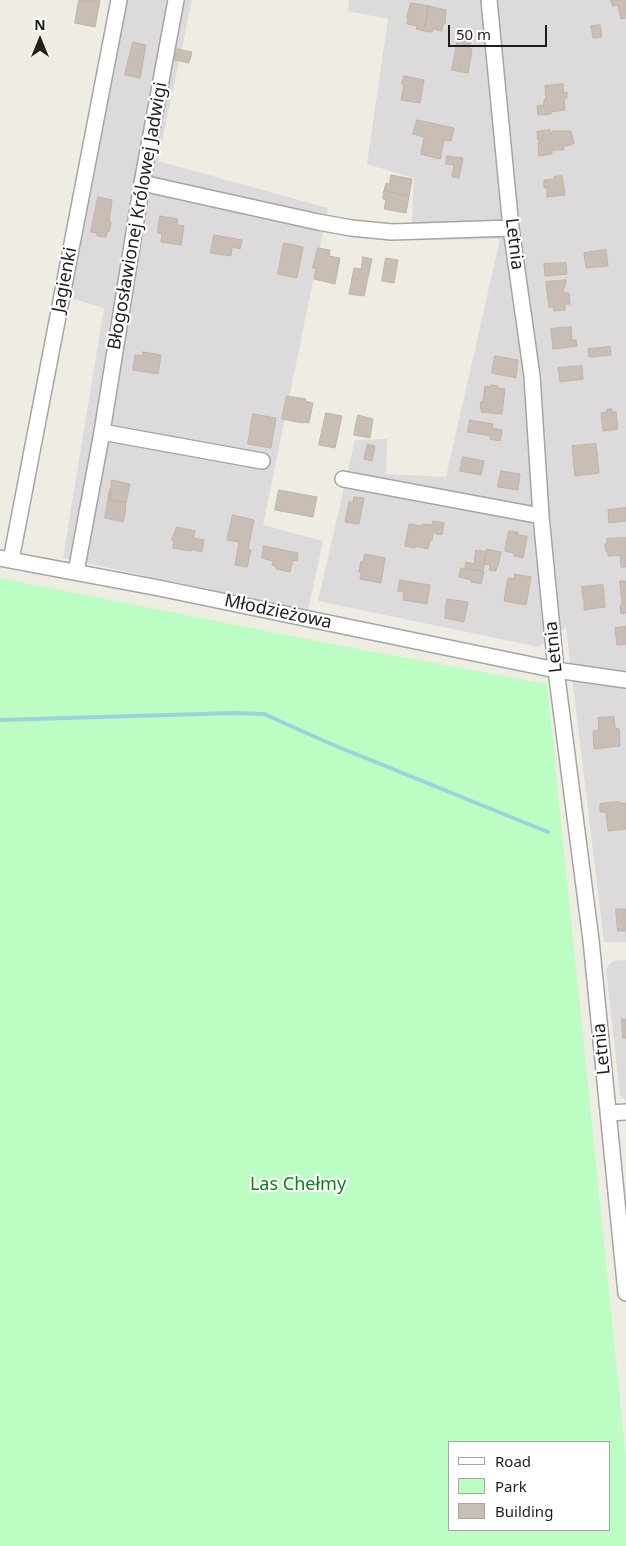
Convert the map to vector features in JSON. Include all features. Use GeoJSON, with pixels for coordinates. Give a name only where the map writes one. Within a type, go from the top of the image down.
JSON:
{"type":"FeatureCollection","features":[{"type":"Feature","properties":{"kind":"street","name":"Jagienki"},"geometry":{"type":"LineString","coordinates":[[5,559],[119,0]]}},
{"type":"Feature","properties":{"kind":"street","name":"Błogosławionej Królowej Jadwigi"},"geometry":{"type":"LineString","coordinates":[[76,572],[102,432],[142,183],[176,0]]}},
{"type":"Feature","properties":{"kind":"street","name":"Letnia"},"geometry":{"type":"LineString","coordinates":[[489,0],[512,228],[532,376],[541,516],[556,670],[591,940],[626,1292]]}},
{"type":"Feature","properties":{"kind":"street"},"geometry":{"type":"LineString","coordinates":[[142,183],[351,228],[392,232],[512,228]]}},
{"type":"Feature","properties":{"kind":"street"},"geometry":{"type":"LineString","coordinates":[[102,432],[262,461]]}},
{"type":"Feature","properties":{"kind":"street"},"geometry":{"type":"LineString","coordinates":[[343,479],[541,516]]}},
{"type":"Feature","properties":{"kind":"street","name":"Młodzieżowa"},"geometry":{"type":"LineString","coordinates":[[5,559],[159,588],[556,670],[626,680]]}},
{"type":"Feature","properties":{"kind":"street"},"geometry":{"type":"LineString","coordinates":[[608,1113],[626,1112]]}},
{"type":"Feature","properties":{"kind":"shaded area"},"geometry":{"type":"Polygon","coordinates":[[[127,0],[192,0],[158,161],[328,208],[263,525],[323,541],[308,610],[63,558],[104,308],[67,297],[127,0]]]}},
{"type":"Feature","properties":{"kind":"shaded area"},"geometry":{"type":"Polygon","coordinates":[[[349,0],[626,0],[626,942],[604,942],[566,627],[539,647],[318,601],[355,440],[387,439],[386,474],[446,477],[500,239],[411,240],[414,178],[367,164],[388,19],[348,11],[349,0]]]}},
{"type":"Feature","properties":{"kind":"shaded area"},"geometry":{"type":"Polygon","coordinates":[[[626,960],[626,1101],[620,1095],[606,969],[613,961],[626,960]]]}},
{"type":"Feature","properties":{"kind":"green space","name":"Las Chełmy"},"geometry":{"type":"Polygon","coordinates":[[[0,578],[321,642],[547,684],[626,1458],[626,1546],[0,1546],[0,578]]]}},
{"type":"Feature","properties":{"kind":"building"},"geometry":{"type":"Polygon","coordinates":[[[79,0],[100,0],[95,27],[75,23],[79,0]]]}},
{"type":"Feature","properties":{"kind":"building"},"geometry":{"type":"Polygon","coordinates":[[[611,0],[626,0],[626,18],[621,19],[618,5],[613,6],[611,0]]]}},
{"type":"Feature","properties":{"kind":"building"},"geometry":{"type":"Polygon","coordinates":[[[411,3],[429,6],[424,31],[416,29],[417,26],[407,24],[411,3]]]}},
{"type":"Feature","properties":{"kind":"building"},"geometry":{"type":"Polygon","coordinates":[[[429,6],[446,10],[445,24],[443,24],[442,31],[433,29],[432,32],[424,31],[429,6]]]}},
{"type":"Feature","properties":{"kind":"building"},"geometry":{"type":"Polygon","coordinates":[[[600,25],[602,37],[593,38],[591,26],[600,25]]]}},
{"type":"Feature","properties":{"kind":"building"},"geometry":{"type":"Polygon","coordinates":[[[458,38],[471,41],[469,48],[472,49],[468,73],[452,70],[458,38]]]}},
{"type":"Feature","properties":{"kind":"building"},"geometry":{"type":"Polygon","coordinates":[[[133,42],[146,45],[140,78],[125,75],[133,42]]]}},
{"type":"Feature","properties":{"kind":"building"},"geometry":{"type":"Polygon","coordinates":[[[177,49],[192,52],[189,63],[175,60],[177,49]]]}},
{"type":"Feature","properties":{"kind":"building"},"geometry":{"type":"Polygon","coordinates":[[[404,76],[424,80],[420,103],[401,100],[404,76]]]}},
{"type":"Feature","properties":{"kind":"building"},"geometry":{"type":"Polygon","coordinates":[[[563,84],[564,93],[567,92],[567,98],[564,98],[565,110],[538,115],[537,106],[544,105],[544,99],[546,99],[545,86],[563,84]]]}},
{"type":"Feature","properties":{"kind":"building"},"geometry":{"type":"Polygon","coordinates":[[[417,120],[454,128],[451,141],[444,140],[440,159],[421,154],[424,137],[413,134],[417,120]]]}},
{"type":"Feature","properties":{"kind":"building"},"geometry":{"type":"Polygon","coordinates":[[[550,130],[550,133],[552,131],[571,131],[574,143],[563,146],[564,150],[552,150],[552,154],[539,156],[538,143],[540,143],[537,132],[550,130]]]}},
{"type":"Feature","properties":{"kind":"building"},"geometry":{"type":"Polygon","coordinates":[[[447,156],[463,158],[459,178],[452,177],[454,165],[446,164],[447,156]]]}},
{"type":"Feature","properties":{"kind":"building"},"geometry":{"type":"Polygon","coordinates":[[[391,175],[412,179],[409,196],[384,191],[386,183],[389,184],[391,175]]]}},
{"type":"Feature","properties":{"kind":"building"},"geometry":{"type":"Polygon","coordinates":[[[562,176],[565,195],[547,197],[547,188],[544,188],[544,180],[562,176]]]}},
{"type":"Feature","properties":{"kind":"building"},"geometry":{"type":"Polygon","coordinates":[[[384,191],[409,196],[406,213],[384,209],[386,200],[383,199],[384,191]]]}},
{"type":"Feature","properties":{"kind":"building"},"geometry":{"type":"Polygon","coordinates":[[[98,197],[112,200],[109,222],[111,222],[106,237],[97,236],[97,233],[91,232],[98,197]]]}},
{"type":"Feature","properties":{"kind":"building"},"geometry":{"type":"Polygon","coordinates":[[[160,216],[178,219],[177,225],[184,226],[181,245],[161,242],[162,234],[158,233],[160,216]]]}},
{"type":"Feature","properties":{"kind":"building"},"geometry":{"type":"Polygon","coordinates":[[[214,235],[242,240],[240,249],[232,247],[231,256],[211,253],[214,235]]]}},
{"type":"Feature","properties":{"kind":"building"},"geometry":{"type":"Polygon","coordinates":[[[284,243],[303,247],[297,278],[278,274],[284,243]]]}},
{"type":"Feature","properties":{"kind":"building"},"geometry":{"type":"Polygon","coordinates":[[[318,248],[330,250],[329,256],[340,258],[335,284],[314,279],[316,268],[313,268],[318,248]]]}},
{"type":"Feature","properties":{"kind":"building"},"geometry":{"type":"Polygon","coordinates":[[[606,250],[608,266],[586,268],[584,253],[606,250]]]}},
{"type":"Feature","properties":{"kind":"building"},"geometry":{"type":"Polygon","coordinates":[[[363,257],[372,259],[364,296],[349,294],[354,268],[361,269],[363,257]]]}},
{"type":"Feature","properties":{"kind":"building"},"geometry":{"type":"Polygon","coordinates":[[[386,258],[398,260],[394,283],[382,281],[386,258]]]}},
{"type":"Feature","properties":{"kind":"building"},"geometry":{"type":"Polygon","coordinates":[[[566,263],[567,274],[545,276],[544,264],[566,263]]]}},
{"type":"Feature","properties":{"kind":"building"},"geometry":{"type":"Polygon","coordinates":[[[566,280],[565,287],[563,288],[564,293],[569,293],[570,304],[565,304],[565,310],[554,311],[554,307],[549,307],[546,282],[566,280]]]}},
{"type":"Feature","properties":{"kind":"building"},"geometry":{"type":"Polygon","coordinates":[[[571,327],[572,340],[576,340],[577,346],[553,349],[551,329],[571,327]]]}},
{"type":"Feature","properties":{"kind":"building"},"geometry":{"type":"Polygon","coordinates":[[[610,347],[611,355],[589,357],[588,349],[610,347]]]}},
{"type":"Feature","properties":{"kind":"building"},"geometry":{"type":"Polygon","coordinates":[[[143,352],[161,355],[158,374],[133,370],[135,355],[142,356],[143,352]]]}},
{"type":"Feature","properties":{"kind":"building"},"geometry":{"type":"Polygon","coordinates":[[[495,356],[518,360],[516,378],[492,373],[495,356]]]}},
{"type":"Feature","properties":{"kind":"building"},"geometry":{"type":"Polygon","coordinates":[[[582,366],[583,379],[560,382],[558,368],[582,366]]]}},
{"type":"Feature","properties":{"kind":"building"},"geometry":{"type":"Polygon","coordinates":[[[491,385],[505,389],[502,414],[481,412],[481,401],[483,402],[485,386],[491,387],[491,385]]]}},
{"type":"Feature","properties":{"kind":"building"},"geometry":{"type":"Polygon","coordinates":[[[287,396],[306,399],[305,401],[313,403],[309,423],[282,419],[287,396]]]}},
{"type":"Feature","properties":{"kind":"building"},"geometry":{"type":"Polygon","coordinates":[[[607,409],[612,409],[612,412],[616,412],[618,429],[603,431],[601,413],[607,412],[607,409]]]}},
{"type":"Feature","properties":{"kind":"building"},"geometry":{"type":"Polygon","coordinates":[[[326,413],[342,416],[335,448],[319,445],[326,413]]]}},
{"type":"Feature","properties":{"kind":"building"},"geometry":{"type":"Polygon","coordinates":[[[253,414],[276,418],[271,448],[248,444],[253,414]]]}},
{"type":"Feature","properties":{"kind":"building"},"geometry":{"type":"Polygon","coordinates":[[[358,415],[373,419],[370,438],[354,435],[358,415]]]}},
{"type":"Feature","properties":{"kind":"building"},"geometry":{"type":"Polygon","coordinates":[[[470,420],[493,424],[492,428],[502,430],[500,441],[490,439],[491,436],[468,432],[470,420]]]}},
{"type":"Feature","properties":{"kind":"building"},"geometry":{"type":"Polygon","coordinates":[[[368,444],[375,446],[372,461],[364,459],[368,444]]]}},
{"type":"Feature","properties":{"kind":"building"},"geometry":{"type":"Polygon","coordinates":[[[596,444],[599,473],[575,476],[572,446],[596,444]]]}},
{"type":"Feature","properties":{"kind":"building"},"geometry":{"type":"Polygon","coordinates":[[[463,457],[484,461],[481,475],[460,471],[463,457]]]}},
{"type":"Feature","properties":{"kind":"building"},"geometry":{"type":"Polygon","coordinates":[[[501,471],[520,474],[518,490],[498,487],[501,471]]]}},
{"type":"Feature","properties":{"kind":"building"},"geometry":{"type":"Polygon","coordinates":[[[112,480],[130,484],[126,503],[110,500],[112,480]]]}},
{"type":"Feature","properties":{"kind":"building"},"geometry":{"type":"Polygon","coordinates":[[[110,489],[112,490],[110,500],[126,503],[123,522],[105,518],[110,489]]]}},
{"type":"Feature","properties":{"kind":"building"},"geometry":{"type":"Polygon","coordinates":[[[279,490],[317,497],[313,517],[275,510],[279,490]]]}},
{"type":"Feature","properties":{"kind":"building"},"geometry":{"type":"Polygon","coordinates":[[[354,497],[364,498],[359,524],[345,522],[349,502],[353,502],[354,497]]]}},
{"type":"Feature","properties":{"kind":"building"},"geometry":{"type":"Polygon","coordinates":[[[626,508],[626,521],[609,523],[608,510],[626,508]]]}},
{"type":"Feature","properties":{"kind":"building"},"geometry":{"type":"Polygon","coordinates":[[[233,515],[254,520],[248,549],[251,550],[247,567],[235,565],[239,542],[227,540],[233,515]]]}},
{"type":"Feature","properties":{"kind":"building"},"geometry":{"type":"Polygon","coordinates":[[[433,521],[444,523],[442,535],[433,533],[428,549],[405,546],[409,524],[432,525],[433,521]]]}},
{"type":"Feature","properties":{"kind":"building"},"geometry":{"type":"Polygon","coordinates":[[[177,527],[195,531],[193,538],[204,540],[202,552],[173,548],[174,540],[172,540],[177,527]]]}},
{"type":"Feature","properties":{"kind":"building"},"geometry":{"type":"Polygon","coordinates":[[[509,531],[527,536],[523,558],[505,551],[509,531]]]}},
{"type":"Feature","properties":{"kind":"building"},"geometry":{"type":"Polygon","coordinates":[[[626,538],[626,567],[621,567],[620,555],[608,556],[605,544],[607,544],[607,539],[626,538]]]}},
{"type":"Feature","properties":{"kind":"building"},"geometry":{"type":"Polygon","coordinates":[[[264,546],[298,553],[297,561],[293,560],[290,572],[276,569],[276,566],[272,565],[273,561],[262,558],[264,546]]]}},
{"type":"Feature","properties":{"kind":"building"},"geometry":{"type":"Polygon","coordinates":[[[487,549],[501,552],[496,571],[489,570],[490,565],[484,564],[487,549]]]}},
{"type":"Feature","properties":{"kind":"building"},"geometry":{"type":"Polygon","coordinates":[[[476,550],[487,552],[483,571],[465,568],[466,562],[474,564],[476,550]]]}},
{"type":"Feature","properties":{"kind":"building"},"geometry":{"type":"Polygon","coordinates":[[[365,554],[385,558],[381,583],[360,579],[361,561],[363,562],[365,554]]]}},
{"type":"Feature","properties":{"kind":"building"},"geometry":{"type":"Polygon","coordinates":[[[461,568],[484,572],[481,584],[459,577],[461,568]]]}},
{"type":"Feature","properties":{"kind":"building"},"geometry":{"type":"Polygon","coordinates":[[[515,574],[531,577],[526,605],[504,601],[508,578],[514,579],[515,574]]]}},
{"type":"Feature","properties":{"kind":"building"},"geometry":{"type":"Polygon","coordinates":[[[400,580],[430,585],[427,604],[403,600],[404,592],[398,591],[400,580]]]}},
{"type":"Feature","properties":{"kind":"building"},"geometry":{"type":"Polygon","coordinates":[[[620,581],[626,581],[626,613],[621,614],[620,605],[622,605],[620,581]]]}},
{"type":"Feature","properties":{"kind":"building"},"geometry":{"type":"Polygon","coordinates":[[[603,585],[605,607],[584,610],[582,587],[603,585]]]}},
{"type":"Feature","properties":{"kind":"building"},"geometry":{"type":"Polygon","coordinates":[[[447,599],[468,602],[464,622],[445,618],[447,599]]]}},
{"type":"Feature","properties":{"kind":"building"},"geometry":{"type":"Polygon","coordinates":[[[626,627],[626,644],[617,645],[615,628],[626,627]]]}},
{"type":"Feature","properties":{"kind":"building"},"geometry":{"type":"Polygon","coordinates":[[[614,717],[615,728],[619,729],[620,746],[594,749],[593,731],[599,730],[598,718],[614,717]]]}},
{"type":"Feature","properties":{"kind":"building"},"geometry":{"type":"Polygon","coordinates":[[[626,803],[626,829],[608,831],[606,812],[600,812],[600,804],[626,803]]]}},
{"type":"Feature","properties":{"kind":"building"},"geometry":{"type":"Polygon","coordinates":[[[616,909],[626,909],[626,931],[618,931],[616,909]]]}},
{"type":"Feature","properties":{"kind":"building"},"geometry":{"type":"Polygon","coordinates":[[[622,1019],[626,1019],[626,1038],[623,1038],[622,1019]]]}},
{"type":"Feature","properties":{"kind":"waterway"},"geometry":{"type":"LineString","coordinates":[[0,720],[234,713],[264,714],[331,744],[548,832]]}}]}
